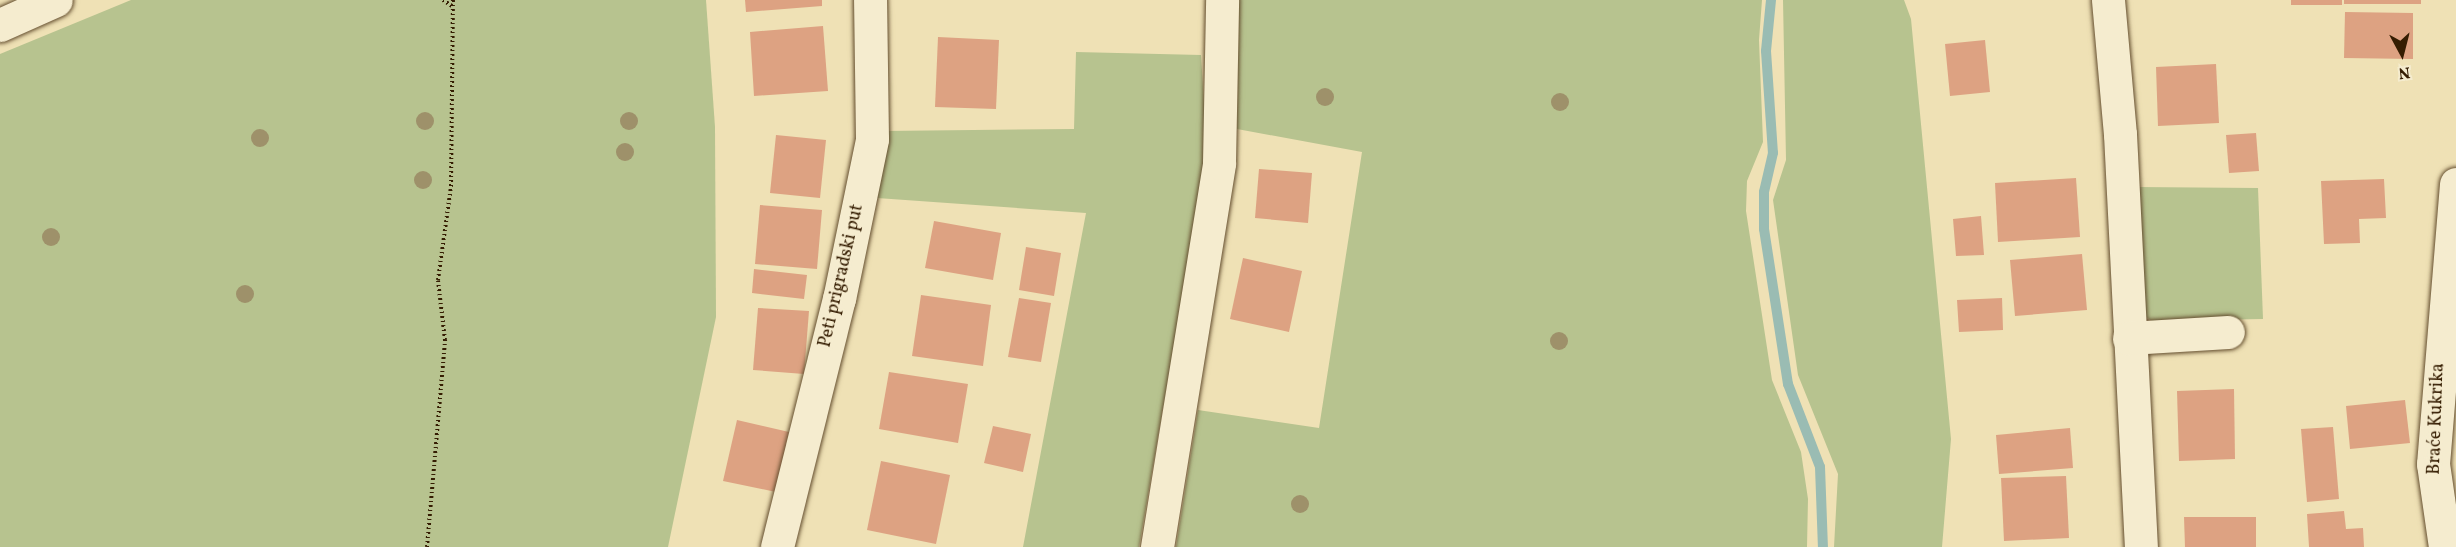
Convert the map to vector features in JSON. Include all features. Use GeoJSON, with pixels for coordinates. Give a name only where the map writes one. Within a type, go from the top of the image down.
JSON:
{"type":"FeatureCollection","features":[{"type":"Feature","properties":{"kind":"street"},"geometry":{"type":"LineString","coordinates":[[0,25],[56,0]]}},
{"type":"Feature","properties":{"kind":"street","name":"Peti prigradski put"},"geometry":{"type":"LineString","coordinates":[[777,547],[839,299],[872,139],[870,0]]}},
{"type":"Feature","properties":{"kind":"street"},"geometry":{"type":"LineString","coordinates":[[1157,547],[1219,163],[1222,0]]}},
{"type":"Feature","properties":{"kind":"street"},"geometry":{"type":"LineString","coordinates":[[2108,0],[2120,134],[2141,547]]}},
{"type":"Feature","properties":{"kind":"street","name":"Braće Kukrika"},"geometry":{"type":"LineString","coordinates":[[2445,547],[2433,464],[2454,253],[2456,184]]}},
{"type":"Feature","properties":{"kind":"street"},"geometry":{"type":"LineString","coordinates":[[2129,338],[2228,332]]}},
{"type":"Feature","properties":{"kind":"path"},"geometry":{"type":"LineString","coordinates":[[427,547],[445,340],[438,280],[451,186],[453,3],[443,0]]}},
{"type":"Feature","properties":{"kind":"green space"},"geometry":{"type":"Polygon","coordinates":[[[131,0],[706,0],[715,127],[716,317],[668,547],[0,547],[0,54],[131,0]]]}},
{"type":"Feature","properties":{"kind":"green space"},"geometry":{"type":"Polygon","coordinates":[[[1239,0],[1762,0],[1759,40],[1763,142],[1747,181],[1746,211],[1772,380],[1801,452],[1808,499],[1807,547],[1176,547],[1198,410],[1319,428],[1362,152],[1237,129],[1239,0]]]}},
{"type":"Feature","properties":{"kind":"green space"},"geometry":{"type":"Polygon","coordinates":[[[1783,0],[1904,0],[1911,19],[1951,439],[1942,547],[1834,547],[1838,474],[1798,375],[1773,200],[1786,160],[1783,0]]]}},
{"type":"Feature","properties":{"kind":"green space"},"geometry":{"type":"Polygon","coordinates":[[[1076,52],[1201,55],[1207,152],[1139,547],[1023,547],[1086,213],[877,198],[884,131],[1074,129],[1076,52]]]}},
{"type":"Feature","properties":{"kind":"green space"},"geometry":{"type":"Polygon","coordinates":[[[2136,187],[2258,188],[2263,319],[2152,321],[2142,314],[2136,187]]]}},
{"type":"Feature","properties":{"kind":"building"},"geometry":{"type":"Polygon","coordinates":[[[745,0],[822,0],[822,6],[746,12],[745,0]]]}},
{"type":"Feature","properties":{"kind":"building"},"geometry":{"type":"Polygon","coordinates":[[[2291,0],[2342,0],[2342,5],[2291,5],[2291,0]]]}},
{"type":"Feature","properties":{"kind":"building"},"geometry":{"type":"Polygon","coordinates":[[[2344,0],[2421,0],[2421,4],[2344,4],[2344,0]]]}},
{"type":"Feature","properties":{"kind":"building"},"geometry":{"type":"Polygon","coordinates":[[[2345,12],[2413,13],[2413,59],[2344,58],[2345,12]]]}},
{"type":"Feature","properties":{"kind":"building"},"geometry":{"type":"Polygon","coordinates":[[[823,26],[828,91],[754,96],[750,32],[823,26]]]}},
{"type":"Feature","properties":{"kind":"building"},"geometry":{"type":"Polygon","coordinates":[[[938,37],[999,40],[996,109],[935,107],[938,37]]]}},
{"type":"Feature","properties":{"kind":"building"},"geometry":{"type":"Polygon","coordinates":[[[1985,40],[1990,92],[1950,96],[1945,44],[1985,40]]]}},
{"type":"Feature","properties":{"kind":"building"},"geometry":{"type":"Polygon","coordinates":[[[2216,64],[2219,123],[2158,126],[2156,67],[2216,64]]]}},
{"type":"Feature","properties":{"kind":"building"},"geometry":{"type":"Polygon","coordinates":[[[2256,133],[2259,171],[2229,173],[2226,135],[2256,133]]]}},
{"type":"Feature","properties":{"kind":"building"},"geometry":{"type":"Polygon","coordinates":[[[776,135],[826,140],[820,198],[770,193],[776,135]]]}},
{"type":"Feature","properties":{"kind":"building"},"geometry":{"type":"Polygon","coordinates":[[[1259,169],[1312,173],[1308,223],[1255,218],[1259,169]]]}},
{"type":"Feature","properties":{"kind":"building"},"geometry":{"type":"Polygon","coordinates":[[[2076,178],[2080,237],[1998,242],[1995,183],[2076,178]]]}},
{"type":"Feature","properties":{"kind":"building"},"geometry":{"type":"Polygon","coordinates":[[[2384,179],[2386,218],[2359,219],[2360,243],[2324,244],[2321,181],[2384,179]]]}},
{"type":"Feature","properties":{"kind":"building"},"geometry":{"type":"Polygon","coordinates":[[[760,205],[822,210],[817,269],[755,264],[760,205]]]}},
{"type":"Feature","properties":{"kind":"building"},"geometry":{"type":"Polygon","coordinates":[[[1981,216],[1984,255],[1956,256],[1953,219],[1981,216]]]}},
{"type":"Feature","properties":{"kind":"building"},"geometry":{"type":"Polygon","coordinates":[[[934,221],[1001,233],[993,280],[925,268],[934,221]]]}},
{"type":"Feature","properties":{"kind":"building"},"geometry":{"type":"Polygon","coordinates":[[[1026,247],[1061,253],[1054,296],[1019,290],[1026,247]]]}},
{"type":"Feature","properties":{"kind":"building"},"geometry":{"type":"Polygon","coordinates":[[[2082,254],[2087,310],[2015,316],[2010,260],[2082,254]]]}},
{"type":"Feature","properties":{"kind":"building"},"geometry":{"type":"Polygon","coordinates":[[[1243,258],[1302,271],[1289,332],[1230,319],[1243,258]]]}},
{"type":"Feature","properties":{"kind":"building"},"geometry":{"type":"Polygon","coordinates":[[[754,269],[807,275],[804,299],[752,293],[754,269]]]}},
{"type":"Feature","properties":{"kind":"building"},"geometry":{"type":"Polygon","coordinates":[[[921,295],[991,305],[983,366],[912,356],[921,295]]]}},
{"type":"Feature","properties":{"kind":"building"},"geometry":{"type":"Polygon","coordinates":[[[1019,298],[1051,303],[1041,362],[1008,357],[1019,298]]]}},
{"type":"Feature","properties":{"kind":"building"},"geometry":{"type":"Polygon","coordinates":[[[2002,298],[2003,330],[1959,332],[1957,300],[2002,298]]]}},
{"type":"Feature","properties":{"kind":"building"},"geometry":{"type":"Polygon","coordinates":[[[758,308],[809,311],[804,374],[753,370],[758,308]]]}},
{"type":"Feature","properties":{"kind":"building"},"geometry":{"type":"Polygon","coordinates":[[[889,372],[968,384],[958,443],[879,429],[889,372]]]}},
{"type":"Feature","properties":{"kind":"building"},"geometry":{"type":"Polygon","coordinates":[[[2234,389],[2235,459],[2179,461],[2177,391],[2234,389]]]}},
{"type":"Feature","properties":{"kind":"building"},"geometry":{"type":"Polygon","coordinates":[[[2405,400],[2410,443],[2350,449],[2346,406],[2405,400]]]}},
{"type":"Feature","properties":{"kind":"building"},"geometry":{"type":"Polygon","coordinates":[[[737,420],[789,432],[776,492],[723,481],[737,420]]]}},
{"type":"Feature","properties":{"kind":"building"},"geometry":{"type":"Polygon","coordinates":[[[993,426],[1031,434],[1023,472],[984,463],[993,426]]]}},
{"type":"Feature","properties":{"kind":"building"},"geometry":{"type":"Polygon","coordinates":[[[2333,427],[2339,499],[2307,502],[2301,429],[2333,427]]]}},
{"type":"Feature","properties":{"kind":"building"},"geometry":{"type":"Polygon","coordinates":[[[2070,428],[2073,468],[1999,474],[1996,435],[2070,428]]]}},
{"type":"Feature","properties":{"kind":"building"},"geometry":{"type":"Polygon","coordinates":[[[881,461],[950,475],[936,544],[867,530],[881,461]]]}},
{"type":"Feature","properties":{"kind":"building"},"geometry":{"type":"Polygon","coordinates":[[[2066,476],[2069,538],[2004,541],[2001,478],[2066,476]]]}},
{"type":"Feature","properties":{"kind":"building"},"geometry":{"type":"Polygon","coordinates":[[[2344,511],[2346,529],[2363,528],[2364,547],[2309,547],[2307,514],[2344,511]]]}},
{"type":"Feature","properties":{"kind":"building"},"geometry":{"type":"Polygon","coordinates":[[[2184,517],[2256,517],[2256,547],[2185,547],[2184,517]]]}},
{"type":"Feature","properties":{"kind":"waterway"},"geometry":{"type":"LineString","coordinates":[[1771,0],[1766,51],[1773,153],[1764,192],[1764,229],[1788,384],[1820,467],[1823,547]]}}]}
